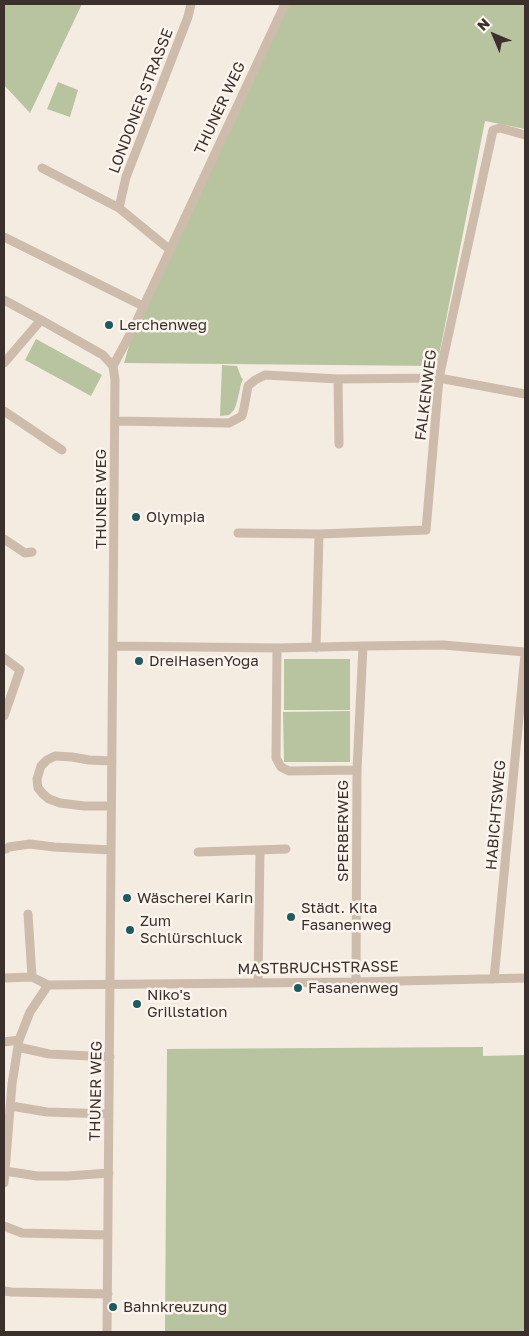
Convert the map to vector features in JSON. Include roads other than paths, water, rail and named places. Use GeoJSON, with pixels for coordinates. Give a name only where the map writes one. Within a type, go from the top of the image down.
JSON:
{"type":"FeatureCollection","features":[{"type":"Feature","properties":{"kind":"street","name":"LONDONER STRASSE"},"geometry":{"type":"LineString","coordinates":[[119,208],[126,177],[188,17],[191,4]]}},
{"type":"Feature","properties":{"kind":"street","name":"THUNER WEG"},"geometry":{"type":"LineString","coordinates":[[107,1332],[115,421],[113,366],[134,326],[285,4]]}},
{"type":"Feature","properties":{"kind":"street","name":"FALKENWEG"},"geometry":{"type":"LineString","coordinates":[[238,533],[319,534],[426,530],[439,378],[493,130],[500,128],[525,134]]}},
{"type":"Feature","properties":{"kind":"street"},"geometry":{"type":"LineString","coordinates":[[42,168],[119,208],[169,249]]}},
{"type":"Feature","properties":{"kind":"street"},"geometry":{"type":"LineString","coordinates":[[4,236],[143,306]]}},
{"type":"Feature","properties":{"kind":"street"},"geometry":{"type":"LineString","coordinates":[[4,300],[103,355],[113,366]]}},
{"type":"Feature","properties":{"kind":"street"},"geometry":{"type":"LineString","coordinates":[[4,363],[41,320]]}},
{"type":"Feature","properties":{"kind":"street"},"geometry":{"type":"LineString","coordinates":[[115,421],[229,423],[242,416],[248,386],[265,375],[338,379],[439,378],[525,394]]}},
{"type":"Feature","properties":{"kind":"street"},"geometry":{"type":"LineString","coordinates":[[338,379],[339,444]]}},
{"type":"Feature","properties":{"kind":"street"},"geometry":{"type":"LineString","coordinates":[[4,411],[62,450]]}},
{"type":"Feature","properties":{"kind":"street"},"geometry":{"type":"LineString","coordinates":[[316,648],[319,534]]}},
{"type":"Feature","properties":{"kind":"street"},"geometry":{"type":"LineString","coordinates":[[4,539],[25,553],[32,552]]}},
{"type":"Feature","properties":{"kind":"street"},"geometry":{"type":"LineString","coordinates":[[113,646],[316,648],[443,645],[525,653]]}},
{"type":"Feature","properties":{"kind":"street","name":"SPERBERWEG"},"geometry":{"type":"LineString","coordinates":[[356,982],[357,770],[363,646]]}},
{"type":"Feature","properties":{"kind":"street","name":"SPERBERWEG"},"geometry":{"type":"LineString","coordinates":[[276,648],[276,758],[280,767],[289,771],[357,770]]}},
{"type":"Feature","properties":{"kind":"street","name":"HABICHTSWEG"},"geometry":{"type":"LineString","coordinates":[[494,979],[525,653]]}},
{"type":"Feature","properties":{"kind":"street"},"geometry":{"type":"LineString","coordinates":[[4,658],[20,670],[4,716]]}},
{"type":"Feature","properties":{"kind":"street"},"geometry":{"type":"LineString","coordinates":[[111,806],[84,806],[60,803],[49,799],[38,788],[37,779],[41,766],[55,756],[112,761]]}},
{"type":"Feature","properties":{"kind":"street"},"geometry":{"type":"LineString","coordinates":[[6,849],[30,844],[111,850]]}},
{"type":"Feature","properties":{"kind":"street"},"geometry":{"type":"LineString","coordinates":[[198,852],[286,849]]}},
{"type":"Feature","properties":{"kind":"street"},"geometry":{"type":"LineString","coordinates":[[258,983],[260,850]]}},
{"type":"Feature","properties":{"kind":"street"},"geometry":{"type":"LineString","coordinates":[[28,914],[32,977]]}},
{"type":"Feature","properties":{"kind":"street"},"geometry":{"type":"LineString","coordinates":[[4,978],[32,977],[48,985],[30,1012],[19,1043],[8,1085],[11,1106],[5,1144],[4,1183]]}},
{"type":"Feature","properties":{"kind":"street","name":"MASTBRUCHSTRASSE"},"geometry":{"type":"LineString","coordinates":[[48,985],[356,982],[525,978]]}},
{"type":"Feature","properties":{"kind":"street"},"geometry":{"type":"LineString","coordinates":[[4,1042],[19,1043],[49,1054],[110,1057]]}},
{"type":"Feature","properties":{"kind":"street"},"geometry":{"type":"LineString","coordinates":[[11,1106],[47,1112],[109,1114]]}},
{"type":"Feature","properties":{"kind":"street"},"geometry":{"type":"LineString","coordinates":[[5,1171],[37,1176],[109,1173]]}},
{"type":"Feature","properties":{"kind":"street"},"geometry":{"type":"LineString","coordinates":[[4,1226],[22,1233],[108,1235]]}},
{"type":"Feature","properties":{"kind":"street"},"geometry":{"type":"LineString","coordinates":[[4,1291],[108,1294]]}},
{"type":"Feature","properties":{"kind":"place","name":"Lerchenweg"},"geometry":{"type":"Point","coordinates":[109,325]}},
{"type":"Feature","properties":{"kind":"place","name":"Olympia"},"geometry":{"type":"Point","coordinates":[136,517]}},
{"type":"Feature","properties":{"kind":"place","name":"DreiHasenYoga"},"geometry":{"type":"Point","coordinates":[139,661]}},
{"type":"Feature","properties":{"kind":"place","name":"Wäscherei Karin"},"geometry":{"type":"Point","coordinates":[127,898]}},
{"type":"Feature","properties":{"kind":"place","name":"Städt. Kita Fasanenweg"},"geometry":{"type":"Point","coordinates":[291,917]}},
{"type":"Feature","properties":{"kind":"place","name":"Zum Schlürschluck"},"geometry":{"type":"Point","coordinates":[130,930]}},
{"type":"Feature","properties":{"kind":"place","name":"Fasanenweg"},"geometry":{"type":"Point","coordinates":[298,988]}},
{"type":"Feature","properties":{"kind":"place","name":"Niko's Grillstation"},"geometry":{"type":"Point","coordinates":[137,1004]}},
{"type":"Feature","properties":{"kind":"place","name":"Bahnkreuzung"},"geometry":{"type":"Point","coordinates":[113,1307]}}]}
